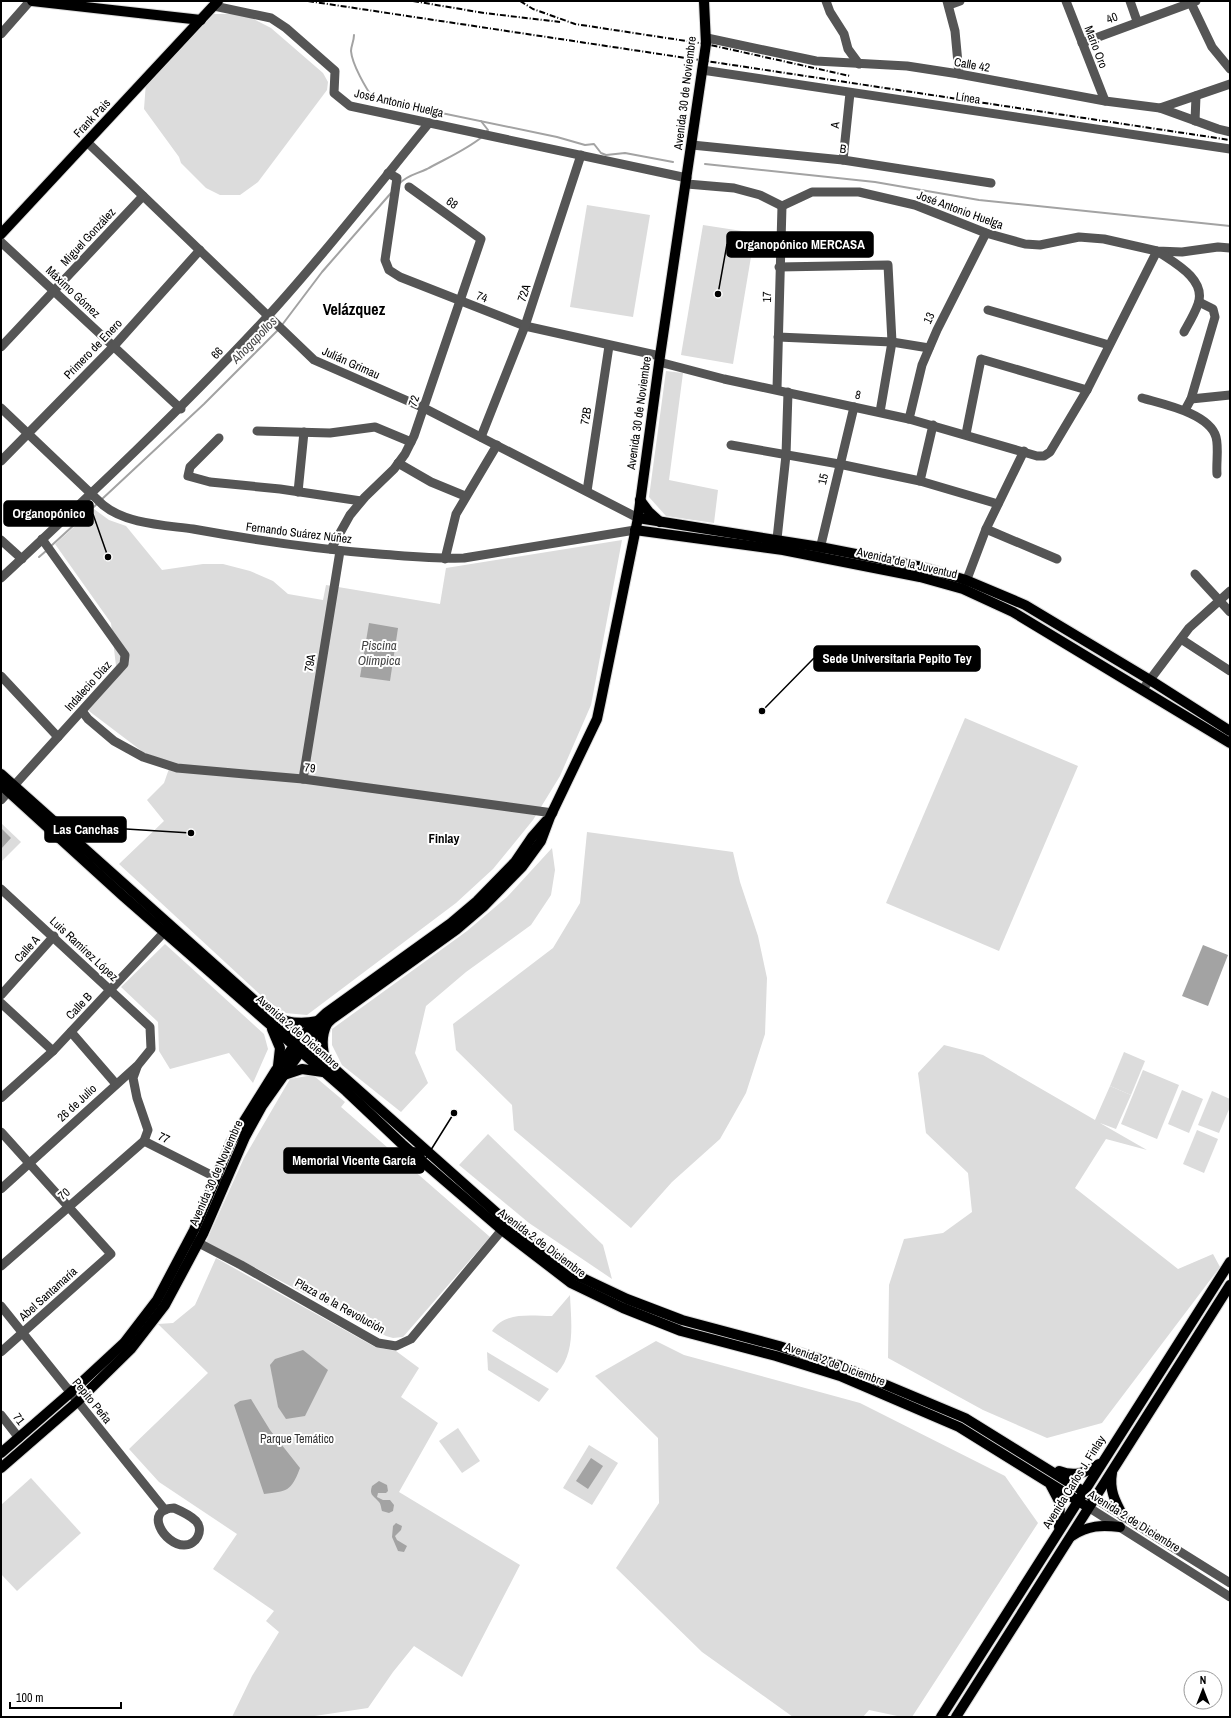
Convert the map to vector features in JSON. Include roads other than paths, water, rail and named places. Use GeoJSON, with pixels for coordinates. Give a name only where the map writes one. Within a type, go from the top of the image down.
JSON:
{"type":"FeatureCollection","features":[{"type":"Feature","properties":{"kind":"main road"},"geometry":{"type":"LineString","coordinates":[[31,1],[201,20]]}},
{"type":"Feature","properties":{"kind":"main road","name":"Avenida 30 de Noviembre"},"geometry":{"type":"LineString","coordinates":[[1,1468],[77,1402],[131,1349],[165,1305],[221,1180],[231,1142],[300,1045],[323,1022],[456,930],[483,907],[522,867],[541,841],[551,815],[597,719],[638,518],[659,359],[687,181],[707,38],[704,1]]}},
{"type":"Feature","properties":{"kind":"main road","name":"Frank Pais"},"geometry":{"type":"LineString","coordinates":[[1,234],[216,3]]}},
{"type":"Feature","properties":{"kind":"main road"},"geometry":{"type":"LineString","coordinates":[[183,19],[186,31],[184,39]]}},
{"type":"Feature","properties":{"kind":"main road"},"geometry":{"type":"LineString","coordinates":[[640,500],[649,512],[660,522]]}},
{"type":"Feature","properties":{"kind":"main road","name":"Avenida de la Juventud"},"geometry":{"type":"LineString","coordinates":[[638,518],[777,540],[819,552]]}},
{"type":"Feature","properties":{"kind":"main road","name":"Avenida de la Juventud"},"geometry":{"type":"LineString","coordinates":[[635,530],[819,552],[921,572],[1025,605],[1150,680],[1230,731]]}},
{"type":"Feature","properties":{"kind":"main road"},"geometry":{"type":"LineString","coordinates":[[632,546],[639,538],[650,532]]}},
{"type":"Feature","properties":{"kind":"main road","name":"Avenida de la Juventud"},"geometry":{"type":"LineString","coordinates":[[965,585],[1143,689],[1230,744]]}},
{"type":"Feature","properties":{"kind":"main road","name":"Avenida 2 de Diciembre"},"geometry":{"type":"LineString","coordinates":[[1,774],[8,788],[272,1022],[300,1045],[326,1061],[505,1226],[571,1283],[623,1308],[681,1331],[776,1356],[840,1376],[959,1427],[1088,1507]]}},
{"type":"Feature","properties":{"kind":"main road"},"geometry":{"type":"LineString","coordinates":[[325,1072],[302,1068],[281,1071],[280,1048],[272,1022],[323,1022],[323,1052],[326,1061]]}},
{"type":"Feature","properties":{"kind":"main road","name":"Avenida 2 de Diciembre"},"geometry":{"type":"LineString","coordinates":[[300,1045],[325,1072],[402,1144],[505,1226],[574,1274],[627,1299],[682,1320],[779,1346],[841,1366],[966,1418],[1094,1498]]}},
{"type":"Feature","properties":{"kind":"main road","name":"Avenida 30 de Noviembre"},"geometry":{"type":"LineString","coordinates":[[1,1453],[70,1393],[128,1337],[157,1300],[195,1240]]}},
{"type":"Feature","properties":{"kind":"main road","name":"Avenida Carlos J. Finlay"},"geometry":{"type":"LineString","coordinates":[[941,1717],[1230,1262]]}},
{"type":"Feature","properties":{"kind":"main road","name":"Avenida Carlos J. Finlay"},"geometry":{"type":"LineString","coordinates":[[956,1717],[1068,1538],[1230,1285]]}},
{"type":"Feature","properties":{"kind":"main road"},"geometry":{"type":"LineString","coordinates":[[1048,1468],[1069,1474],[1078,1474],[1103,1462]]}},
{"type":"Feature","properties":{"kind":"main road"},"geometry":{"type":"LineString","coordinates":[[1113,1468],[1111,1487],[1113,1496],[1123,1516]]}},
{"type":"Feature","properties":{"kind":"main road"},"geometry":{"type":"LineString","coordinates":[[1042,1478],[1052,1486],[1059,1498],[1061,1517],[1059,1531]]}},
{"type":"Feature","properties":{"kind":"main road"},"geometry":{"type":"LineString","coordinates":[[1068,1538],[1081,1529],[1098,1525],[1120,1527]]}},
{"type":"Feature","properties":{"kind":"street"},"geometry":{"type":"LineString","coordinates":[[1,34],[31,1]]}},
{"type":"Feature","properties":{"kind":"street"},"geometry":{"type":"LineString","coordinates":[[826,1],[830,12],[844,34],[848,49],[858,64]]}},
{"type":"Feature","properties":{"kind":"street"},"geometry":{"type":"LineString","coordinates":[[959,74],[955,31],[948,3],[960,1]]}},
{"type":"Feature","properties":{"kind":"street","name":"Mario Oro"},"geometry":{"type":"LineString","coordinates":[[1066,1],[1105,101]]}},
{"type":"Feature","properties":{"kind":"street"},"geometry":{"type":"LineString","coordinates":[[1130,1],[1138,21]]}},
{"type":"Feature","properties":{"kind":"street"},"geometry":{"type":"LineString","coordinates":[[1192,2],[1212,47],[1230,69]]}},
{"type":"Feature","properties":{"kind":"street","name":"40"},"geometry":{"type":"LineString","coordinates":[[1082,42],[1192,2]]}},
{"type":"Feature","properties":{"kind":"street","name":"José Antonio Huelga"},"geometry":{"type":"LineString","coordinates":[[216,3],[271,18],[286,28],[335,71],[334,93],[350,106],[484,133],[687,181],[734,188],[760,195],[782,206],[812,192],[859,192],[915,205],[986,233],[1025,244],[1040,245],[1079,237],[1104,239],[1157,251],[1182,252],[1218,247],[1230,248]]}},
{"type":"Feature","properties":{"kind":"street","name":"Calle 42"},"geometry":{"type":"LineString","coordinates":[[707,38],[816,61],[907,66],[1105,101],[1160,108],[1230,84]]}},
{"type":"Feature","properties":{"kind":"street"},"geometry":{"type":"LineString","coordinates":[[844,63],[848,49]]}},
{"type":"Feature","properties":{"kind":"street","name":"Línea"},"geometry":{"type":"LineString","coordinates":[[702,70],[1230,149]]}},
{"type":"Feature","properties":{"kind":"street","name":"A"},"geometry":{"type":"LineString","coordinates":[[843,160],[850,93]]}},
{"type":"Feature","properties":{"kind":"street"},"geometry":{"type":"LineString","coordinates":[[1195,121],[1196,96]]}},
{"type":"Feature","properties":{"kind":"street"},"geometry":{"type":"LineString","coordinates":[[1160,108],[1230,132]]}},
{"type":"Feature","properties":{"kind":"street","name":"66"},"geometry":{"type":"LineString","coordinates":[[1,578],[22,559],[47,546],[97,500],[268,316],[429,123]]}},
{"type":"Feature","properties":{"kind":"street","name":"Julián Grimau"},"geometry":{"type":"LineString","coordinates":[[87,142],[314,360],[424,408],[638,518]]}},
{"type":"Feature","properties":{"kind":"street","name":"B"},"geometry":{"type":"LineString","coordinates":[[692,145],[843,160],[991,183]]}},
{"type":"Feature","properties":{"kind":"street","name":"72A"},"geometry":{"type":"LineString","coordinates":[[481,437],[525,326],[581,155]]}},
{"type":"Feature","properties":{"kind":"street","name":"74"},"geometry":{"type":"LineString","coordinates":[[388,173],[397,178],[385,260],[389,270],[400,277],[525,326],[659,359]]}},
{"type":"Feature","properties":{"kind":"street","name":"68"},"geometry":{"type":"LineString","coordinates":[[408,187],[481,239]]}},
{"type":"Feature","properties":{"kind":"street","name":"Miguel González"},"geometry":{"type":"LineString","coordinates":[[1,347],[143,196]]}},
{"type":"Feature","properties":{"kind":"street","name":"17"},"geometry":{"type":"LineString","coordinates":[[777,389],[779,268],[782,206]]}},
{"type":"Feature","properties":{"kind":"street","name":"13"},"geometry":{"type":"LineString","coordinates":[[909,418],[922,365],[929,348],[986,233]]}},
{"type":"Feature","properties":{"kind":"street","name":"72"},"geometry":{"type":"LineString","coordinates":[[336,550],[350,515],[398,463],[411,442],[424,408],[481,239]]}},
{"type":"Feature","properties":{"kind":"street","name":"Máximo Gómez"},"geometry":{"type":"LineString","coordinates":[[1,242],[181,408]]}},
{"type":"Feature","properties":{"kind":"street","name":"Primero de Enero"},"geometry":{"type":"LineString","coordinates":[[1,461],[114,346],[200,250]]}},
{"type":"Feature","properties":{"kind":"street"},"geometry":{"type":"LineString","coordinates":[[966,434],[981,359],[1087,390],[1157,251],[1187,272],[1195,281],[1198,290],[1199,302],[1184,332]]}},
{"type":"Feature","properties":{"kind":"street"},"geometry":{"type":"LineString","coordinates":[[779,268],[888,265],[892,342],[880,412]]}},
{"type":"Feature","properties":{"kind":"street"},"geometry":{"type":"LineString","coordinates":[[1185,410],[1191,399],[1215,316],[1212,309],[1199,302]]}},
{"type":"Feature","properties":{"kind":"street"},"geometry":{"type":"LineString","coordinates":[[988,310],[1109,345]]}},
{"type":"Feature","properties":{"kind":"street"},"geometry":{"type":"LineString","coordinates":[[778,337],[892,342],[929,348]]}},
{"type":"Feature","properties":{"kind":"street","name":"72B"},"geometry":{"type":"LineString","coordinates":[[587,491],[609,346]]}},
{"type":"Feature","properties":{"kind":"street","name":"8"},"geometry":{"type":"LineString","coordinates":[[659,359],[724,379],[909,418],[1038,456],[1044,456],[1050,452],[1087,390]]}},
{"type":"Feature","properties":{"kind":"street"},"geometry":{"type":"LineString","coordinates":[[777,540],[786,455],[788,392]]}},
{"type":"Feature","properties":{"kind":"street"},"geometry":{"type":"LineString","coordinates":[[1191,399],[1230,395]]}},
{"type":"Feature","properties":{"kind":"street"},"geometry":{"type":"LineString","coordinates":[[1142,398],[1185,410],[1209,425],[1216,437],[1217,474]]}},
{"type":"Feature","properties":{"kind":"street","name":"15"},"geometry":{"type":"LineString","coordinates":[[819,552],[839,464],[854,407]]}},
{"type":"Feature","properties":{"kind":"street","name":"Fernando Suárez Núñez"},"geometry":{"type":"LineString","coordinates":[[1,408],[111,512],[131,519],[252,540],[336,550],[445,559],[464,558],[635,530]]}},
{"type":"Feature","properties":{"kind":"street"},"geometry":{"type":"LineString","coordinates":[[920,481],[933,425]]}},
{"type":"Feature","properties":{"kind":"street"},"geometry":{"type":"LineString","coordinates":[[257,431],[330,433],[375,427],[411,442]]}},
{"type":"Feature","properties":{"kind":"street"},"geometry":{"type":"LineString","coordinates":[[298,492],[304,432]]}},
{"type":"Feature","properties":{"kind":"street"},"geometry":{"type":"LineString","coordinates":[[219,438],[190,467],[188,476],[210,482],[362,501]]}},
{"type":"Feature","properties":{"kind":"street"},"geometry":{"type":"LineString","coordinates":[[445,559],[456,514],[465,496],[498,445]]}},
{"type":"Feature","properties":{"kind":"street"},"geometry":{"type":"LineString","coordinates":[[731,445],[839,464],[920,481],[998,504]]}},
{"type":"Feature","properties":{"kind":"street"},"geometry":{"type":"LineString","coordinates":[[965,585],[986,529],[1024,451]]}},
{"type":"Feature","properties":{"kind":"street"},"geometry":{"type":"LineString","coordinates":[[398,463],[431,482],[465,496]]}},
{"type":"Feature","properties":{"kind":"street"},"geometry":{"type":"LineString","coordinates":[[986,529],[1057,559]]}},
{"type":"Feature","properties":{"kind":"street"},"geometry":{"type":"LineString","coordinates":[[1,540],[22,559]]}},
{"type":"Feature","properties":{"kind":"street","name":"Indalecio Díaz"},"geometry":{"type":"LineString","coordinates":[[1,800],[8,788],[58,737],[124,664],[125,655],[47,546]]}},
{"type":"Feature","properties":{"kind":"street","name":"79A"},"geometry":{"type":"LineString","coordinates":[[303,780],[336,550]]}},
{"type":"Feature","properties":{"kind":"street"},"geometry":{"type":"LineString","coordinates":[[1195,574],[1230,612]]}},
{"type":"Feature","properties":{"kind":"street"},"geometry":{"type":"LineString","coordinates":[[1143,689],[1189,628],[1230,590]]}},
{"type":"Feature","properties":{"kind":"street"},"geometry":{"type":"LineString","coordinates":[[1181,639],[1230,671]]}},
{"type":"Feature","properties":{"kind":"street"},"geometry":{"type":"LineString","coordinates":[[1,676],[58,737]]}},
{"type":"Feature","properties":{"kind":"street","name":"79"},"geometry":{"type":"LineString","coordinates":[[82,711],[88,719],[114,742],[143,757],[177,768],[303,780],[551,815]]}},
{"type":"Feature","properties":{"kind":"street","name":"Luis Ramírez López"},"geometry":{"type":"LineString","coordinates":[[1,889],[54,936],[150,1027]]}},
{"type":"Feature","properties":{"kind":"street","name":"Calle B"},"geometry":{"type":"LineString","coordinates":[[1,1098],[53,1051],[167,929]]}},
{"type":"Feature","properties":{"kind":"street","name":"Calle A"},"geometry":{"type":"LineString","coordinates":[[1,996],[54,936]]}},
{"type":"Feature","properties":{"kind":"street"},"geometry":{"type":"LineString","coordinates":[[1,1003],[53,1051]]}},
{"type":"Feature","properties":{"kind":"street","name":"26 de Julio"},"geometry":{"type":"LineString","coordinates":[[1,1189],[138,1065],[152,1048],[150,1027]]}},
{"type":"Feature","properties":{"kind":"street"},"geometry":{"type":"LineString","coordinates":[[71,1032],[116,1084]]}},
{"type":"Feature","properties":{"kind":"street","name":"77"},"geometry":{"type":"LineString","coordinates":[[138,1065],[133,1078],[137,1098],[148,1130],[144,1141],[221,1180]]}},
{"type":"Feature","properties":{"kind":"street"},"geometry":{"type":"LineString","coordinates":[[1,1132],[68,1206]]}},
{"type":"Feature","properties":{"kind":"street","name":"70"},"geometry":{"type":"LineString","coordinates":[[1,1266],[144,1141]]}},
{"type":"Feature","properties":{"kind":"street","name":"Abel Santamaría"},"geometry":{"type":"LineString","coordinates":[[1,1352],[111,1254],[68,1206]]}},
{"type":"Feature","properties":{"kind":"street","name":"Plaza de la Revolución"},"geometry":{"type":"LineString","coordinates":[[195,1240],[378,1342],[396,1346],[411,1339],[505,1226]]}},
{"type":"Feature","properties":{"kind":"street","name":"Pepito Peña"},"geometry":{"type":"LineString","coordinates":[[1,1306],[165,1510]]}},
{"type":"Feature","properties":{"kind":"street","name":"71"},"geometry":{"type":"LineString","coordinates":[[1,1415],[19,1438]]}},
{"type":"Feature","properties":{"kind":"street","name":"Avenida 2 de Diciembre"},"geometry":{"type":"LineString","coordinates":[[1094,1498],[1230,1584]]}},
{"type":"Feature","properties":{"kind":"street","name":"Avenida 2 de Diciembre"},"geometry":{"type":"LineString","coordinates":[[1088,1507],[1230,1597]]}},
{"type":"Feature","properties":{"kind":"street"},"geometry":{"type":"LineString","coordinates":[[165,1510],[179,1510],[195,1520],[199,1529],[198,1538],[195,1542],[181,1545],[160,1532],[158,1522],[159,1517],[165,1510]]}},
{"type":"Feature","properties":{"kind":"street"},"geometry":{"type":"LineString","coordinates":[[1168,1557],[1174,1548]]}},
{"type":"Feature","properties":{"kind":"water","name":"Piscina Olímpica"},"geometry":{"type":"Polygon","coordinates":[[[369,623],[398,628],[390,681],[360,677],[369,623]]]}},
{"type":"Feature","properties":{"kind":"water"},"geometry":{"type":"Polygon","coordinates":[[[1,828],[11,838],[1,849],[1,828]]]}},
{"type":"Feature","properties":{"kind":"water"},"geometry":{"type":"Polygon","coordinates":[[[1203,945],[1228,955],[1208,1006],[1182,996],[1203,945]]]}},
{"type":"Feature","properties":{"kind":"water"},"geometry":{"type":"Polygon","coordinates":[[[303,1350],[328,1370],[305,1416],[286,1419],[278,1407],[270,1365],[275,1359],[303,1350]]]}},
{"type":"Feature","properties":{"kind":"water"},"geometry":{"type":"Polygon","coordinates":[[[251,1399],[270,1430],[300,1468],[294,1482],[283,1491],[264,1494],[234,1405],[240,1401],[251,1399]]]}},
{"type":"Feature","properties":{"kind":"water"},"geometry":{"type":"Polygon","coordinates":[[[591,1458],[603,1466],[588,1489],[576,1481],[591,1458]]]}},
{"type":"Feature","properties":{"kind":"water"},"geometry":{"type":"Polygon","coordinates":[[[379,1481],[387,1485],[388,1491],[386,1493],[378,1493],[377,1497],[383,1500],[390,1500],[394,1505],[393,1511],[389,1513],[382,1511],[380,1503],[371,1493],[372,1486],[379,1481]]]}},
{"type":"Feature","properties":{"kind":"water"},"geometry":{"type":"Polygon","coordinates":[[[396,1523],[402,1526],[401,1530],[395,1536],[397,1540],[407,1546],[404,1552],[398,1551],[392,1537],[393,1526],[396,1523]]]}},
{"type":"Feature","properties":{"kind":"waterway"},"geometry":{"type":"LineString","coordinates":[[354,35],[351,49],[354,63],[367,89],[374,99],[557,137],[585,145],[594,144],[601,153],[606,155],[625,153],[673,162]]}},
{"type":"Feature","properties":{"kind":"waterway","name":"Ahogapollos"},"geometry":{"type":"LineString","coordinates":[[481,121],[488,130],[486,132]]}},
{"type":"Feature","properties":{"kind":"waterway","name":"Ahogapollos"},"geometry":{"type":"LineString","coordinates":[[399,184],[409,177],[462,150],[482,137]]}},
{"type":"Feature","properties":{"kind":"waterway"},"geometry":{"type":"LineString","coordinates":[[705,164],[875,182],[979,200],[1230,226]]}},
{"type":"Feature","properties":{"kind":"waterway","name":"Ahogapollos"},"geometry":{"type":"LineString","coordinates":[[282,325],[322,272],[391,193]]}},
{"type":"Feature","properties":{"kind":"waterway","name":"Ahogapollos"},"geometry":{"type":"LineString","coordinates":[[101,500],[204,404],[278,330]]}},
{"type":"Feature","properties":{"kind":"waterway","name":"Ahogapollos"},"geometry":{"type":"LineString","coordinates":[[51,546],[98,503]]}},
{"type":"Feature","properties":{"kind":"waterway","name":"Ahogapollos"},"geometry":{"type":"LineString","coordinates":[[39,557],[46,551]]}},
{"type":"Feature","properties":{"kind":"railway"},"geometry":{"type":"LineString","coordinates":[[308,1],[1230,140]]}},
{"type":"Feature","properties":{"kind":"railway"},"geometry":{"type":"LineString","coordinates":[[413,1],[484,13],[560,22]]}},
{"type":"Feature","properties":{"kind":"railway"},"geometry":{"type":"LineString","coordinates":[[520,1],[533,9],[575,24],[706,44],[850,76]]}},
{"type":"Feature","properties":{"kind":"place","name":"Organopónico MERCASA"},"geometry":{"type":"Point","coordinates":[718,294]}},
{"type":"Feature","properties":{"kind":"place","name":"Organopónico"},"geometry":{"type":"Point","coordinates":[108,557]}},
{"type":"Feature","properties":{"kind":"place","name":"Sede Universitaria Pepito Tey"},"geometry":{"type":"Point","coordinates":[762,711]}},
{"type":"Feature","properties":{"kind":"place","name":"Las Canchas"},"geometry":{"type":"Point","coordinates":[191,833]}},
{"type":"Feature","properties":{"kind":"place","name":"Memorial Vicente García"},"geometry":{"type":"Point","coordinates":[454,1113]}},
{"type":"Feature","properties":{"kind":"district","name":"Velázquez"},"geometry":{"type":"Point","coordinates":[354,309]}},
{"type":"Feature","properties":{"kind":"district","name":"Finlay"},"geometry":{"type":"Point","coordinates":[444,838]}},
{"type":"Feature","properties":{"kind":"park label","name":"Parque Temático"},"geometry":{"type":"Point","coordinates":[297,1439]}}]}
